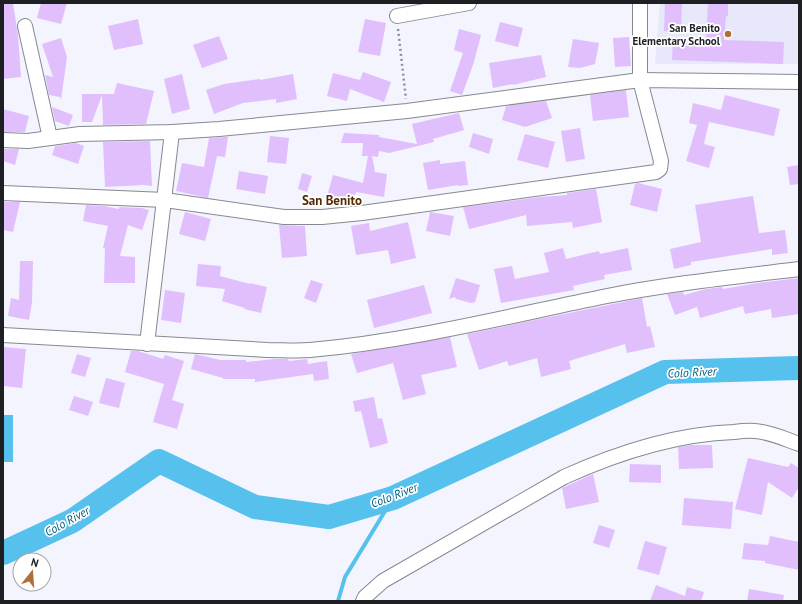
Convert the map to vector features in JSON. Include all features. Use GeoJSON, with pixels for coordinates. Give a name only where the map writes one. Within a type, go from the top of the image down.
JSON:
{"type":"FeatureCollection","features":[{"type":"Feature","properties":{"kind":"street"},"geometry":{"type":"LineString","coordinates":[[397,16],[468,3]]}},
{"type":"Feature","properties":{"kind":"street"},"geometry":{"type":"LineString","coordinates":[[3,193],[165,200],[284,217],[322,217],[362,213],[656,172],[660,169],[661,161],[640,80],[640,3]]}},
{"type":"Feature","properties":{"kind":"street"},"geometry":{"type":"LineString","coordinates":[[25,26],[50,138]]}},
{"type":"Feature","properties":{"kind":"street"},"geometry":{"type":"LineString","coordinates":[[3,140],[28,141],[80,134],[219,130],[407,110],[640,80],[799,82]]}},
{"type":"Feature","properties":{"kind":"street"},"geometry":{"type":"LineString","coordinates":[[147,344],[172,132]]}},
{"type":"Feature","properties":{"kind":"street"},"geometry":{"type":"LineString","coordinates":[[3,336],[268,350],[309,350],[354,345],[457,327],[604,297],[677,284],[799,269]]}},
{"type":"Feature","properties":{"kind":"street"},"geometry":{"type":"LineString","coordinates":[[363,601],[365,597],[383,582],[564,477],[589,466],[634,450],[671,440],[710,433],[755,431],[778,436],[799,444]]}},
{"type":"Feature","properties":{"kind":"path"},"geometry":{"type":"LineString","coordinates":[[397,16],[407,110]]}},
{"type":"Feature","properties":{"kind":"shaded area","name":"San Benito Elementary School"},"geometry":{"type":"Polygon","coordinates":[[[660,3],[799,3],[799,64],[655,64],[660,3]]]}},
{"type":"Feature","properties":{"kind":"water"},"geometry":{"type":"Polygon","coordinates":[[[3,415],[13,415],[13,462],[3,462],[3,415]]]}},
{"type":"Feature","properties":{"kind":"building"},"geometry":{"type":"Polygon","coordinates":[[[3,3],[13,3],[18,35],[21,77],[3,79],[3,3]]]}},
{"type":"Feature","properties":{"kind":"building"},"geometry":{"type":"Polygon","coordinates":[[[41,3],[67,3],[61,24],[37,18],[41,3]]]}},
{"type":"Feature","properties":{"kind":"building"},"geometry":{"type":"Polygon","coordinates":[[[665,3],[682,3],[681,32],[664,31],[665,3]]]}},
{"type":"Feature","properties":{"kind":"building"},"geometry":{"type":"Polygon","coordinates":[[[708,3],[728,3],[728,16],[726,16],[724,40],[784,42],[783,64],[672,60],[673,39],[706,40],[708,3]]]}},
{"type":"Feature","properties":{"kind":"building"},"geometry":{"type":"Polygon","coordinates":[[[138,19],[143,44],[114,50],[108,26],[138,19]]]}},
{"type":"Feature","properties":{"kind":"building"},"geometry":{"type":"Polygon","coordinates":[[[365,19],[386,23],[380,56],[358,52],[365,19]]]}},
{"type":"Feature","properties":{"kind":"building"},"geometry":{"type":"Polygon","coordinates":[[[500,22],[523,28],[518,47],[495,41],[500,22]]]}},
{"type":"Feature","properties":{"kind":"building"},"geometry":{"type":"Polygon","coordinates":[[[459,29],[481,35],[474,62],[462,95],[450,91],[463,53],[454,50],[459,29]]]}},
{"type":"Feature","properties":{"kind":"building"},"geometry":{"type":"Polygon","coordinates":[[[219,36],[228,59],[202,68],[193,45],[219,36]]]}},
{"type":"Feature","properties":{"kind":"building"},"geometry":{"type":"Polygon","coordinates":[[[629,37],[631,66],[615,67],[613,38],[629,37]]]}},
{"type":"Feature","properties":{"kind":"building"},"geometry":{"type":"Polygon","coordinates":[[[61,38],[67,57],[61,100],[60,97],[49,95],[45,75],[53,77],[42,44],[61,38]]]}},
{"type":"Feature","properties":{"kind":"building"},"geometry":{"type":"Polygon","coordinates":[[[573,39],[599,43],[595,64],[580,68],[568,67],[573,39]]]}},
{"type":"Feature","properties":{"kind":"building"},"geometry":{"type":"Polygon","coordinates":[[[541,55],[546,77],[493,88],[489,63],[541,55]]]}},
{"type":"Feature","properties":{"kind":"building"},"geometry":{"type":"Polygon","coordinates":[[[363,72],[391,82],[384,102],[350,89],[347,101],[327,96],[333,73],[360,80],[363,72]]]}},
{"type":"Feature","properties":{"kind":"building"},"geometry":{"type":"Polygon","coordinates":[[[182,74],[190,109],[172,114],[164,79],[182,74]]]}},
{"type":"Feature","properties":{"kind":"building"},"geometry":{"type":"Polygon","coordinates":[[[293,74],[297,99],[276,103],[276,99],[243,103],[214,114],[206,90],[224,84],[260,80],[293,74]]]}},
{"type":"Feature","properties":{"kind":"building"},"geometry":{"type":"Polygon","coordinates":[[[117,83],[154,91],[146,124],[103,125],[102,95],[92,122],[82,122],[82,94],[114,94],[117,83]]]}},
{"type":"Feature","properties":{"kind":"building"},"geometry":{"type":"Polygon","coordinates":[[[626,90],[629,117],[593,121],[590,95],[626,90]]]}},
{"type":"Feature","properties":{"kind":"building"},"geometry":{"type":"Polygon","coordinates":[[[725,95],[780,109],[774,136],[709,122],[704,144],[715,147],[709,168],[686,161],[697,125],[689,123],[693,103],[721,110],[725,95]]]}},
{"type":"Feature","properties":{"kind":"building"},"geometry":{"type":"Polygon","coordinates":[[[546,101],[552,118],[525,127],[502,120],[506,106],[546,101]]]}},
{"type":"Feature","properties":{"kind":"building"},"geometry":{"type":"Polygon","coordinates":[[[52,107],[73,115],[69,126],[55,121],[52,107]]]}},
{"type":"Feature","properties":{"kind":"building"},"geometry":{"type":"Polygon","coordinates":[[[3,109],[29,116],[25,132],[3,132],[3,109]]]}},
{"type":"Feature","properties":{"kind":"building"},"geometry":{"type":"Polygon","coordinates":[[[459,113],[464,130],[433,139],[434,142],[389,153],[379,151],[378,157],[372,156],[375,172],[387,174],[384,197],[356,192],[353,203],[327,196],[333,175],[363,183],[368,156],[362,156],[363,143],[341,143],[344,133],[379,135],[379,137],[417,144],[412,124],[459,113]]]}},
{"type":"Feature","properties":{"kind":"building"},"geometry":{"type":"Polygon","coordinates":[[[580,128],[585,159],[566,162],[561,131],[580,128]]]}},
{"type":"Feature","properties":{"kind":"building"},"geometry":{"type":"Polygon","coordinates":[[[473,133],[493,139],[489,154],[469,147],[473,133]]]}},
{"type":"Feature","properties":{"kind":"building"},"geometry":{"type":"Polygon","coordinates":[[[525,134],[555,142],[548,168],[517,160],[525,134]]]}},
{"type":"Feature","properties":{"kind":"building"},"geometry":{"type":"Polygon","coordinates":[[[270,136],[289,138],[286,164],[267,162],[270,136]]]}},
{"type":"Feature","properties":{"kind":"building"},"geometry":{"type":"Polygon","coordinates":[[[228,137],[225,157],[217,156],[208,198],[176,191],[182,163],[204,167],[209,138],[228,137]]]}},
{"type":"Feature","properties":{"kind":"building"},"geometry":{"type":"Polygon","coordinates":[[[150,141],[152,186],[105,187],[103,142],[150,141]]]}},
{"type":"Feature","properties":{"kind":"building"},"geometry":{"type":"Polygon","coordinates":[[[76,143],[84,146],[78,164],[52,155],[55,146],[76,143]]]}},
{"type":"Feature","properties":{"kind":"building"},"geometry":{"type":"Polygon","coordinates":[[[3,149],[19,149],[15,165],[3,161],[3,149]]]}},
{"type":"Feature","properties":{"kind":"building"},"geometry":{"type":"Polygon","coordinates":[[[440,160],[440,164],[465,161],[468,185],[458,185],[428,190],[423,163],[440,160]]]}},
{"type":"Feature","properties":{"kind":"building"},"geometry":{"type":"Polygon","coordinates":[[[799,165],[799,184],[790,185],[787,167],[799,165]]]}},
{"type":"Feature","properties":{"kind":"building"},"geometry":{"type":"Polygon","coordinates":[[[239,171],[268,176],[265,194],[236,189],[239,171]]]}},
{"type":"Feature","properties":{"kind":"building"},"geometry":{"type":"Polygon","coordinates":[[[302,173],[312,176],[307,192],[298,189],[302,173]]]}},
{"type":"Feature","properties":{"kind":"building"},"geometry":{"type":"Polygon","coordinates":[[[638,183],[662,189],[657,212],[630,205],[635,184],[638,183]]]}},
{"type":"Feature","properties":{"kind":"building"},"geometry":{"type":"Polygon","coordinates":[[[596,189],[602,222],[573,228],[572,222],[527,226],[526,215],[469,229],[463,207],[567,195],[567,193],[596,189]]]}},
{"type":"Feature","properties":{"kind":"building"},"geometry":{"type":"Polygon","coordinates":[[[753,196],[759,233],[785,230],[788,253],[772,255],[772,249],[691,262],[691,265],[674,269],[670,249],[701,242],[695,205],[753,196]]]}},
{"type":"Feature","properties":{"kind":"building"},"geometry":{"type":"Polygon","coordinates":[[[3,202],[20,202],[13,232],[3,230],[3,202]]]}},
{"type":"Feature","properties":{"kind":"building"},"geometry":{"type":"Polygon","coordinates":[[[86,205],[119,209],[119,207],[142,208],[149,210],[142,230],[128,225],[120,256],[135,257],[135,283],[104,283],[105,248],[103,248],[108,226],[83,221],[86,205]]]}},
{"type":"Feature","properties":{"kind":"building"},"geometry":{"type":"Polygon","coordinates":[[[185,212],[211,219],[205,241],[179,234],[185,212]]]}},
{"type":"Feature","properties":{"kind":"building"},"geometry":{"type":"Polygon","coordinates":[[[430,212],[454,216],[450,236],[426,231],[430,212]]]}},
{"type":"Feature","properties":{"kind":"building"},"geometry":{"type":"Polygon","coordinates":[[[408,222],[416,258],[391,264],[388,250],[356,255],[351,226],[369,223],[370,231],[408,222]]]}},
{"type":"Feature","properties":{"kind":"building"},"geometry":{"type":"Polygon","coordinates":[[[279,225],[305,226],[307,256],[282,258],[279,225]]]}},
{"type":"Feature","properties":{"kind":"building"},"geometry":{"type":"Polygon","coordinates":[[[563,248],[566,259],[599,251],[600,254],[628,248],[632,270],[604,275],[605,279],[573,286],[574,290],[501,303],[494,269],[512,266],[515,279],[549,272],[544,253],[563,248]]]}},
{"type":"Feature","properties":{"kind":"building"},"geometry":{"type":"Polygon","coordinates":[[[20,261],[33,261],[32,302],[29,320],[8,316],[11,298],[19,300],[20,261]]]}},
{"type":"Feature","properties":{"kind":"building"},"geometry":{"type":"Polygon","coordinates":[[[198,264],[221,266],[220,276],[267,287],[261,313],[222,301],[225,289],[196,286],[198,264]]]}},
{"type":"Feature","properties":{"kind":"building"},"geometry":{"type":"Polygon","coordinates":[[[456,278],[480,285],[475,302],[471,303],[456,299],[455,297],[449,299],[456,278]]]}},
{"type":"Feature","properties":{"kind":"building"},"geometry":{"type":"Polygon","coordinates":[[[799,278],[799,314],[772,318],[771,309],[745,314],[743,306],[700,318],[697,307],[675,315],[667,294],[683,292],[684,295],[706,289],[722,287],[723,289],[799,278]]]}},
{"type":"Feature","properties":{"kind":"building"},"geometry":{"type":"Polygon","coordinates":[[[311,280],[323,284],[316,303],[304,298],[311,280]]]}},
{"type":"Feature","properties":{"kind":"building"},"geometry":{"type":"Polygon","coordinates":[[[424,285],[432,313],[374,328],[367,300],[424,285]]]}},
{"type":"Feature","properties":{"kind":"building"},"geometry":{"type":"Polygon","coordinates":[[[165,290],[185,293],[181,323],[161,320],[165,290]]]}},
{"type":"Feature","properties":{"kind":"building"},"geometry":{"type":"Polygon","coordinates":[[[642,298],[647,327],[650,326],[655,347],[627,353],[625,344],[569,361],[571,369],[541,377],[537,358],[509,366],[507,361],[479,370],[467,334],[642,298]]]}},
{"type":"Feature","properties":{"kind":"building"},"geometry":{"type":"Polygon","coordinates":[[[450,337],[457,367],[421,375],[426,394],[403,400],[393,363],[357,373],[351,354],[450,337]]]}},
{"type":"Feature","properties":{"kind":"building"},"geometry":{"type":"Polygon","coordinates":[[[3,347],[26,349],[22,388],[3,386],[3,347]]]}},
{"type":"Feature","properties":{"kind":"building"},"geometry":{"type":"Polygon","coordinates":[[[131,351],[138,351],[163,359],[165,355],[184,361],[172,400],[184,404],[177,429],[153,422],[164,384],[125,372],[131,351]]]}},
{"type":"Feature","properties":{"kind":"building"},"geometry":{"type":"Polygon","coordinates":[[[77,354],[91,358],[85,377],[71,373],[77,354]]]}},
{"type":"Feature","properties":{"kind":"building"},"geometry":{"type":"Polygon","coordinates":[[[195,354],[220,360],[246,360],[246,362],[274,359],[288,359],[289,361],[307,359],[308,364],[327,361],[329,379],[314,381],[313,374],[255,382],[255,379],[223,379],[191,369],[195,354]]]}},
{"type":"Feature","properties":{"kind":"building"},"geometry":{"type":"Polygon","coordinates":[[[106,378],[125,383],[119,408],[99,403],[106,378]]]}},
{"type":"Feature","properties":{"kind":"building"},"geometry":{"type":"Polygon","coordinates":[[[74,396],[93,402],[88,416],[69,410],[74,396]]]}},
{"type":"Feature","properties":{"kind":"building"},"geometry":{"type":"Polygon","coordinates":[[[374,397],[378,419],[382,418],[388,443],[370,448],[361,411],[355,412],[353,401],[374,397]]]}},
{"type":"Feature","properties":{"kind":"building"},"geometry":{"type":"Polygon","coordinates":[[[691,445],[712,445],[713,468],[679,469],[678,447],[691,445]]]}},
{"type":"Feature","properties":{"kind":"building"},"geometry":{"type":"Polygon","coordinates":[[[748,458],[788,467],[791,463],[799,468],[799,487],[792,498],[768,482],[762,515],[735,509],[748,458]]]}},
{"type":"Feature","properties":{"kind":"building"},"geometry":{"type":"Polygon","coordinates":[[[630,464],[661,465],[661,483],[629,482],[630,464]]]}},
{"type":"Feature","properties":{"kind":"building"},"geometry":{"type":"Polygon","coordinates":[[[593,474],[599,502],[566,509],[562,488],[593,474]]]}},
{"type":"Feature","properties":{"kind":"building"},"geometry":{"type":"Polygon","coordinates":[[[684,498],[733,502],[731,529],[682,525],[684,498]]]}},
{"type":"Feature","properties":{"kind":"building"},"geometry":{"type":"Polygon","coordinates":[[[599,525],[615,530],[609,548],[593,543],[599,525]]]}},
{"type":"Feature","properties":{"kind":"building"},"geometry":{"type":"Polygon","coordinates":[[[770,536],[799,542],[799,570],[765,563],[765,561],[742,559],[744,543],[768,545],[770,536]]]}},
{"type":"Feature","properties":{"kind":"building"},"geometry":{"type":"Polygon","coordinates":[[[645,541],[667,547],[659,575],[637,569],[645,541]]]}},
{"type":"Feature","properties":{"kind":"building"},"geometry":{"type":"Polygon","coordinates":[[[656,585],[685,596],[687,587],[704,592],[701,601],[650,601],[656,585]]]}},
{"type":"Feature","properties":{"kind":"building"},"geometry":{"type":"Polygon","coordinates":[[[749,589],[784,595],[783,601],[747,601],[749,589]]]}},
{"type":"Feature","properties":{"kind":"waterway","name":"Colo River"},"geometry":{"type":"LineString","coordinates":[[3,553],[72,521],[159,461],[255,507],[329,517],[393,498],[665,372],[799,368]]}},
{"type":"Feature","properties":{"kind":"waterway"},"geometry":{"type":"LineString","coordinates":[[338,601],[345,577],[393,498]]}},
{"type":"Feature","properties":{"kind":"place","name":"San Benito Elementary School"},"geometry":{"type":"Point","coordinates":[728,34]}},
{"type":"Feature","properties":{"kind":"district","name":"San Benito"},"geometry":{"type":"Point","coordinates":[332,200]}}]}
